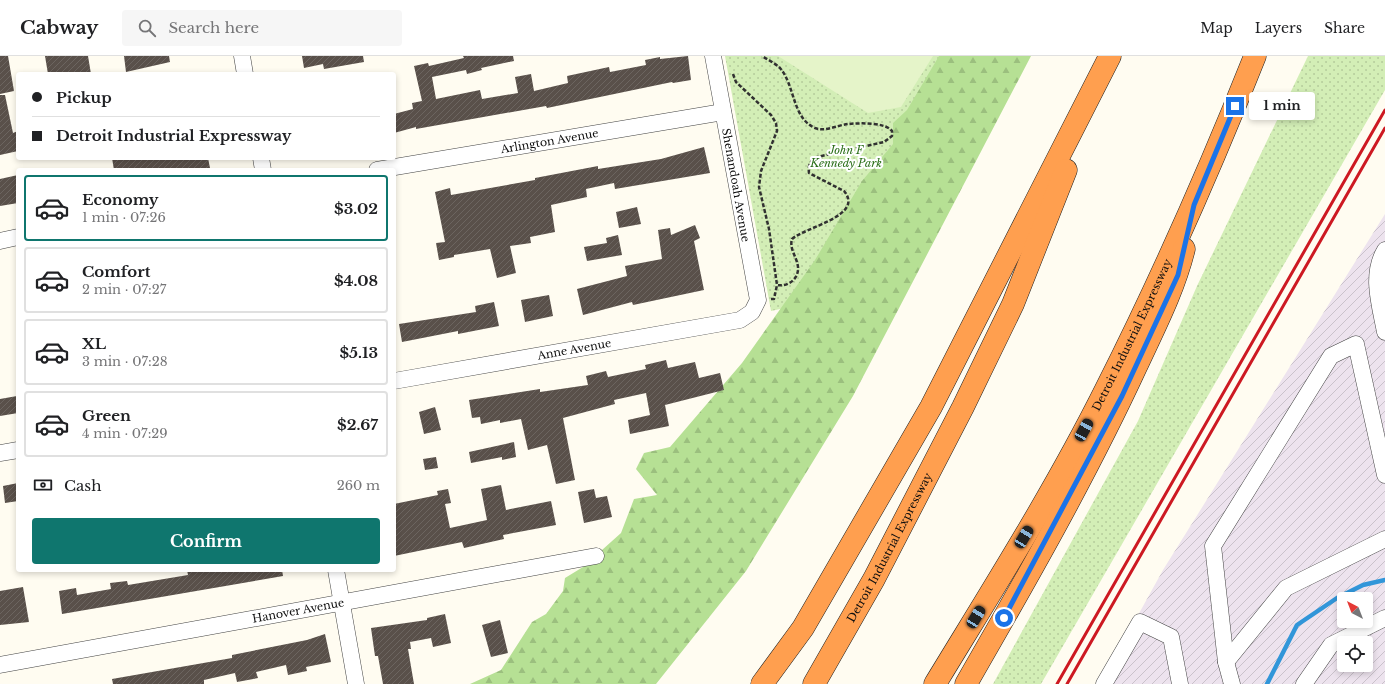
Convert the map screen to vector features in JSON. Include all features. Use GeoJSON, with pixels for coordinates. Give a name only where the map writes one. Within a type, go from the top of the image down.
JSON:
{"type":"FeatureCollection","features":[{"type":"Feature","properties":{"kind":"highway"},"geometry":{"type":"LineString","coordinates":[[762,684],[803,628],[931,407],[1110,56]]}},
{"type":"Feature","properties":{"kind":"highway","name":"Detroit Industrial Expressway"},"geometry":{"type":"LineString","coordinates":[[814,684],[874,579],[963,407],[1013,304],[1110,56]]}},
{"type":"Feature","properties":{"kind":"highway","name":"Detroit Industrial Expressway"},"geometry":{"type":"LineString","coordinates":[[935,684],[1032,524],[1106,390],[1194,205],[1255,56]]}},
{"type":"Feature","properties":{"kind":"highway"},"geometry":{"type":"LineString","coordinates":[[966,684],[1019,592],[1122,396],[1178,275],[1194,205]]}},
{"type":"Feature","properties":{"kind":"street"},"geometry":{"type":"LineString","coordinates":[[242,56],[245,72]]}},
{"type":"Feature","properties":{"kind":"street","name":"Shenandoah Avenue"},"geometry":{"type":"LineString","coordinates":[[713,56],[758,300],[752,312]]}},
{"type":"Feature","properties":{"kind":"street","name":"Arlington Avenue"},"geometry":{"type":"LineString","coordinates":[[388,168],[723,112]]}},
{"type":"Feature","properties":{"kind":"street"},"geometry":{"type":"LineString","coordinates":[[0,241],[16,237]]}},
{"type":"Feature","properties":{"kind":"street"},"geometry":{"type":"LineString","coordinates":[[1385,250],[1381,257],[1376,279],[1385,332]]}},
{"type":"Feature","properties":{"kind":"street","name":"Anne Avenue"},"geometry":{"type":"LineString","coordinates":[[396,381],[740,320],[752,312]]}},
{"type":"Feature","properties":{"kind":"street"},"geometry":{"type":"LineString","coordinates":[[1232,684],[1226,662],[1213,546],[1331,356],[1356,344],[1385,475]]}},
{"type":"Feature","properties":{"kind":"street"},"geometry":{"type":"LineString","coordinates":[[0,453],[16,450]]}},
{"type":"Feature","properties":{"kind":"street"},"geometry":{"type":"LineString","coordinates":[[1226,662],[1286,588],[1385,539]]}},
{"type":"Feature","properties":{"kind":"street","name":"Hanover Avenue"},"geometry":{"type":"LineString","coordinates":[[0,664],[596,556]]}},
{"type":"Feature","properties":{"kind":"street"},"geometry":{"type":"LineString","coordinates":[[336,572],[356,684]]}},
{"type":"Feature","properties":{"kind":"street"},"geometry":{"type":"LineString","coordinates":[[1304,684],[1331,645],[1385,618]]}},
{"type":"Feature","properties":{"kind":"street"},"geometry":{"type":"LineString","coordinates":[[1104,684],[1140,622],[1171,637],[1180,684]]}},
{"type":"Feature","properties":{"kind":"path"},"geometry":{"type":"LineString","coordinates":[[732,68],[736,82],[771,115],[776,123],[777,131],[761,172],[759,187],[769,229],[777,285],[784,286],[790,284],[798,267],[791,248],[792,239],[837,217],[845,211],[849,204],[848,196],[844,191],[809,173],[808,167],[811,160],[817,157],[884,142],[892,136],[892,131],[889,127],[876,125],[848,124],[824,129],[816,128],[807,123],[801,114],[779,67],[762,56]]}},
{"type":"Feature","properties":{"kind":"shaded area"},"geometry":{"type":"Polygon","coordinates":[[[1385,214],[1385,684],[1100,684],[1163,570],[1385,214]]]}},
{"type":"Feature","properties":{"kind":"green space","name":"John F Kennedy Park"},"geometry":{"type":"Polygon","coordinates":[[[725,56],[1008,56],[894,284],[771,311],[725,56]]]}},
{"type":"Feature","properties":{"kind":"green space"},"geometry":{"type":"Polygon","coordinates":[[[778,56],[933,56],[901,107],[868,113],[778,56]]]}},
{"type":"Feature","properties":{"kind":"green space"},"geometry":{"type":"Polygon","coordinates":[[[939,56],[1031,56],[853,396],[746,571],[656,684],[470,684],[501,670],[532,622],[546,614],[563,591],[565,578],[583,567],[621,533],[634,499],[657,495],[636,469],[644,453],[670,447],[742,363],[815,260],[862,181],[893,144],[893,123],[907,110],[939,56]]]}},
{"type":"Feature","properties":{"kind":"green space"},"geometry":{"type":"Polygon","coordinates":[[[1308,56],[1385,56],[1385,90],[1041,684],[993,684],[1138,421],[1197,286],[1308,56]]]}},
{"type":"Feature","properties":{"kind":"building"},"geometry":{"type":"Polygon","coordinates":[[[0,56],[8,56],[14,91],[0,94],[0,56]]]}},
{"type":"Feature","properties":{"kind":"building"},"geometry":{"type":"Polygon","coordinates":[[[45,56],[88,56],[91,72],[48,72],[45,56]]]}},
{"type":"Feature","properties":{"kind":"building"},"geometry":{"type":"Polygon","coordinates":[[[124,56],[169,56],[170,62],[126,72],[124,56]]]}},
{"type":"Feature","properties":{"kind":"building"},"geometry":{"type":"Polygon","coordinates":[[[302,56],[363,56],[364,62],[324,69],[323,64],[304,68],[302,56]]]}},
{"type":"Feature","properties":{"kind":"building"},"geometry":{"type":"Polygon","coordinates":[[[463,56],[513,56],[514,61],[481,68],[482,70],[467,74],[466,70],[432,77],[436,99],[480,90],[482,99],[518,93],[515,77],[531,74],[534,91],[568,83],[567,76],[609,67],[610,72],[646,65],[645,60],[660,57],[660,59],[688,56],[691,80],[672,82],[547,108],[546,106],[416,129],[416,127],[396,132],[396,113],[413,109],[412,103],[422,101],[414,66],[428,63],[429,66],[464,58],[463,56]]]}},
{"type":"Feature","properties":{"kind":"building"},"geometry":{"type":"Polygon","coordinates":[[[0,95],[5,95],[13,133],[16,132],[16,151],[0,155],[0,95]]]}},
{"type":"Feature","properties":{"kind":"building"},"geometry":{"type":"Polygon","coordinates":[[[704,147],[710,173],[615,189],[614,183],[586,189],[587,197],[551,205],[555,232],[530,237],[531,243],[510,246],[516,273],[497,278],[490,249],[454,255],[454,257],[439,260],[436,243],[445,242],[435,192],[450,188],[451,195],[535,180],[535,178],[598,166],[598,169],[661,159],[704,147]]]}},
{"type":"Feature","properties":{"kind":"building"},"geometry":{"type":"Polygon","coordinates":[[[112,160],[208,160],[210,168],[114,168],[112,160]]]}},
{"type":"Feature","properties":{"kind":"building"},"geometry":{"type":"Polygon","coordinates":[[[16,175],[16,203],[0,206],[0,179],[16,175]]]}},
{"type":"Feature","properties":{"kind":"building"},"geometry":{"type":"Polygon","coordinates":[[[637,207],[641,224],[619,228],[616,212],[637,207]]]}},
{"type":"Feature","properties":{"kind":"building"},"geometry":{"type":"Polygon","coordinates":[[[695,225],[700,238],[694,241],[704,290],[633,305],[632,302],[583,315],[577,289],[627,276],[625,266],[662,259],[658,230],[670,228],[671,235],[695,225]]]}},
{"type":"Feature","properties":{"kind":"building"},"geometry":{"type":"Polygon","coordinates":[[[618,235],[622,255],[587,261],[584,247],[607,243],[606,238],[618,235]]]}},
{"type":"Feature","properties":{"kind":"building"},"geometry":{"type":"Polygon","coordinates":[[[549,295],[553,316],[525,322],[521,300],[549,295]]]}},
{"type":"Feature","properties":{"kind":"building"},"geometry":{"type":"Polygon","coordinates":[[[494,302],[499,326],[458,334],[458,331],[402,342],[399,324],[476,312],[475,306],[494,302]]]}},
{"type":"Feature","properties":{"kind":"building"},"geometry":{"type":"Polygon","coordinates":[[[666,360],[668,368],[695,362],[699,378],[720,373],[724,390],[665,405],[669,426],[630,434],[628,420],[650,415],[646,393],[614,400],[615,404],[563,418],[575,480],[556,484],[547,445],[528,450],[521,419],[500,423],[500,420],[481,424],[480,417],[472,418],[469,400],[540,389],[540,392],[588,385],[586,376],[606,371],[608,377],[646,369],[645,365],[666,360]]]}},
{"type":"Feature","properties":{"kind":"building"},"geometry":{"type":"Polygon","coordinates":[[[16,396],[16,413],[0,416],[0,399],[16,396]]]}},
{"type":"Feature","properties":{"kind":"building"},"geometry":{"type":"Polygon","coordinates":[[[435,407],[441,430],[424,434],[419,412],[435,407]]]}},
{"type":"Feature","properties":{"kind":"building"},"geometry":{"type":"Polygon","coordinates":[[[514,442],[516,457],[502,460],[502,457],[471,463],[469,452],[514,442]]]}},
{"type":"Feature","properties":{"kind":"building"},"geometry":{"type":"Polygon","coordinates":[[[436,457],[438,468],[425,470],[423,459],[436,457]]]}},
{"type":"Feature","properties":{"kind":"building"},"geometry":{"type":"Polygon","coordinates":[[[16,483],[16,501],[5,503],[3,486],[16,483]]]}},
{"type":"Feature","properties":{"kind":"building"},"geometry":{"type":"Polygon","coordinates":[[[501,485],[506,510],[551,501],[556,525],[503,535],[504,539],[464,548],[462,542],[396,556],[396,504],[438,495],[437,491],[448,489],[451,503],[445,504],[450,528],[487,520],[481,489],[501,485]]]}},
{"type":"Feature","properties":{"kind":"building"},"geometry":{"type":"Polygon","coordinates":[[[594,489],[596,498],[607,496],[612,517],[584,523],[578,492],[594,489]]]}},
{"type":"Feature","properties":{"kind":"building"},"geometry":{"type":"Polygon","coordinates":[[[187,572],[282,572],[283,576],[62,614],[59,591],[76,588],[77,595],[111,589],[110,583],[127,581],[128,585],[188,575],[187,572]]]}},
{"type":"Feature","properties":{"kind":"building"},"geometry":{"type":"Polygon","coordinates":[[[23,587],[29,622],[0,625],[0,591],[23,587]]]}},
{"type":"Feature","properties":{"kind":"building"},"geometry":{"type":"Polygon","coordinates":[[[445,614],[451,643],[433,647],[431,638],[410,642],[411,649],[408,649],[414,684],[383,684],[378,656],[375,656],[371,628],[427,620],[427,618],[445,614]]]}},
{"type":"Feature","properties":{"kind":"building"},"geometry":{"type":"Polygon","coordinates":[[[500,620],[508,653],[491,657],[482,625],[500,620]]]}},
{"type":"Feature","properties":{"kind":"building"},"geometry":{"type":"Polygon","coordinates":[[[325,634],[331,662],[306,667],[307,671],[288,675],[286,665],[256,672],[258,678],[237,682],[235,673],[204,680],[204,684],[113,684],[112,679],[232,658],[232,655],[307,640],[325,634]]]}},
{"type":"Feature","properties":{"kind":"waterway"},"geometry":{"type":"LineString","coordinates":[[1267,684],[1297,625],[1337,598],[1363,585],[1385,580]]}},
{"type":"Feature","properties":{"kind":"railway"},"geometry":{"type":"LineString","coordinates":[[1057,684],[1385,110]]}},
{"type":"Feature","properties":{"kind":"railway"},"geometry":{"type":"LineString","coordinates":[[1067,684],[1385,128]]}},
{"type":"Feature","properties":{"kind":"route"},"geometry":{"type":"LineString","coordinates":[[1004,618],[1122,396],[1178,275],[1194,205],[1235,106]]}}]}
